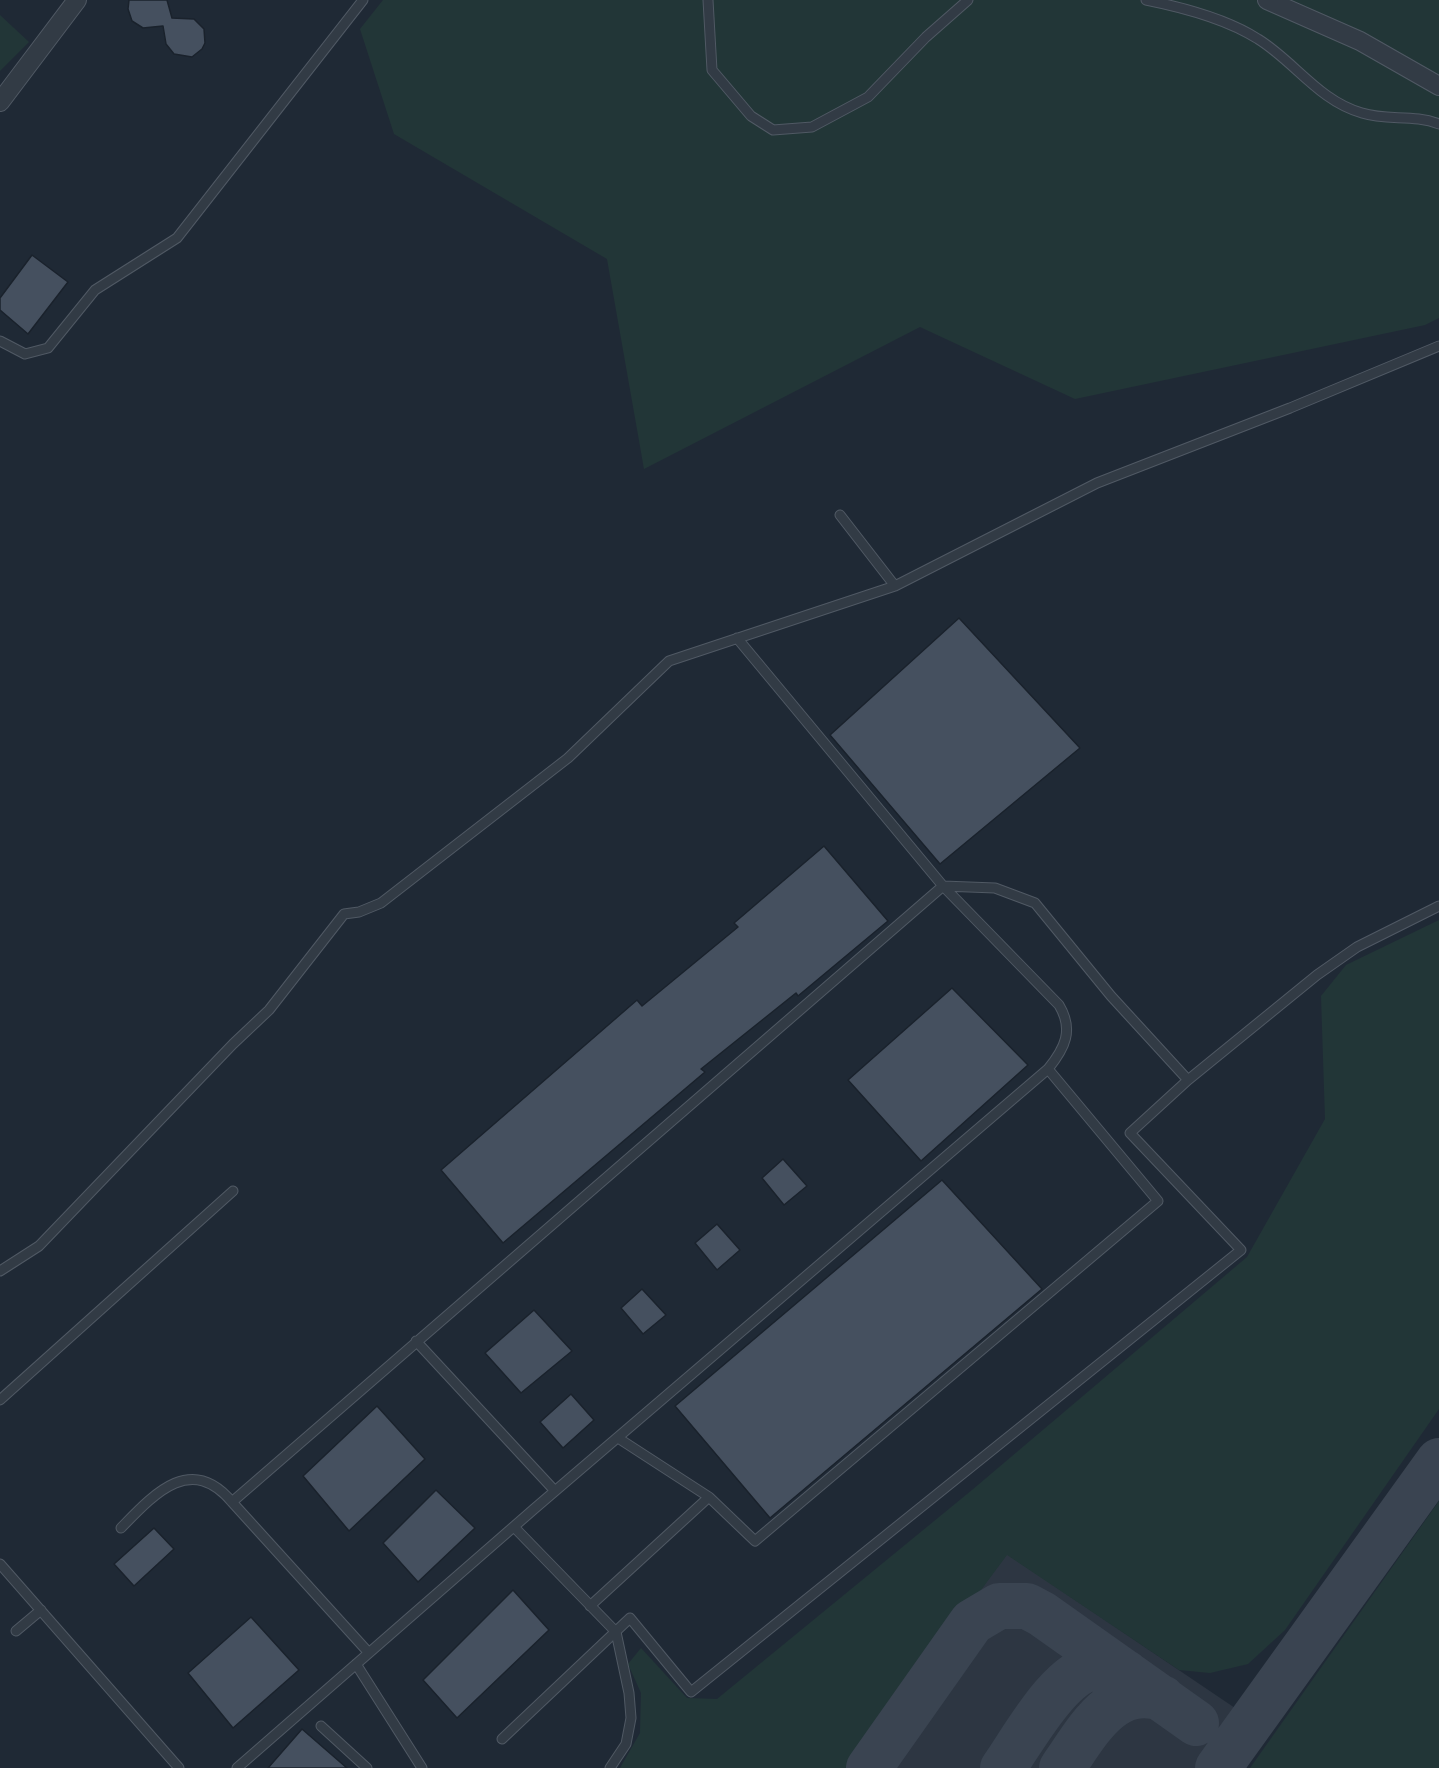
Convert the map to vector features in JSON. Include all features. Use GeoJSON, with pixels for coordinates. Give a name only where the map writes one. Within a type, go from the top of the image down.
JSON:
{"type":"FeatureCollection","features":[{"type":"Feature","properties":{"kind":"street"},"geometry":{"type":"LineString","coordinates":[[0,102],[77,0]]}},
{"type":"Feature","properties":{"kind":"street"},"geometry":{"type":"LineString","coordinates":[[1267,0],[1360,40],[1439,86]]}},
{"type":"Feature","properties":{"kind":"lane"},"geometry":{"type":"LineString","coordinates":[[0,341],[25,354],[48,348],[95,290],[177,238],[363,0]]}},
{"type":"Feature","properties":{"kind":"lane"},"geometry":{"type":"LineString","coordinates":[[708,0],[712,70],[751,116],[773,130],[812,127],[868,97],[926,37],[968,0]]}},
{"type":"Feature","properties":{"kind":"lane"},"geometry":{"type":"LineString","coordinates":[[1146,0],[1185,7],[1258,39],[1318,90],[1362,113],[1426,119],[1439,124]]}},
{"type":"Feature","properties":{"kind":"lane"},"geometry":{"type":"LineString","coordinates":[[0,1271],[39,1246],[233,1044],[269,1011],[344,914],[359,912],[381,903],[568,758],[669,661],[895,586],[1097,483],[1290,408],[1439,346]]}},
{"type":"Feature","properties":{"kind":"lane"},"geometry":{"type":"LineString","coordinates":[[840,515],[895,586]]}},
{"type":"Feature","properties":{"kind":"lane"},"geometry":{"type":"LineString","coordinates":[[237,1768],[555,1491],[1048,1069],[1062,1047],[1067,1032],[1067,1018],[1059,1005],[943,886],[737,638]]}},
{"type":"Feature","properties":{"kind":"lane"},"geometry":{"type":"LineString","coordinates":[[232,1502],[943,886],[995,888],[1035,903],[1111,996],[1188,1080]]}},
{"type":"Feature","properties":{"kind":"lane"},"geometry":{"type":"LineString","coordinates":[[502,1739],[630,1618],[691,1692],[1242,1250],[1130,1133],[1188,1080],[1317,975],[1357,947],[1439,906]]}},
{"type":"Feature","properties":{"kind":"lane"},"geometry":{"type":"LineString","coordinates":[[618,1438],[709,1497],[755,1541],[1158,1201],[1048,1069]]}},
{"type":"Feature","properties":{"kind":"lane"},"geometry":{"type":"LineString","coordinates":[[0,1400],[233,1191]]}},
{"type":"Feature","properties":{"kind":"lane"},"geometry":{"type":"LineString","coordinates":[[416,1341],[555,1491]]}},
{"type":"Feature","properties":{"kind":"lane"},"geometry":{"type":"LineString","coordinates":[[121,1528],[168,1485],[185,1480],[205,1480],[220,1487],[369,1653]]}},
{"type":"Feature","properties":{"kind":"lane"},"geometry":{"type":"LineString","coordinates":[[590,1606],[709,1497]]}},
{"type":"Feature","properties":{"kind":"lane"},"geometry":{"type":"LineString","coordinates":[[514,1527],[616,1632],[631,1718],[626,1744],[610,1768]]}},
{"type":"Feature","properties":{"kind":"lane"},"geometry":{"type":"LineString","coordinates":[[0,1564],[179,1768]]}},
{"type":"Feature","properties":{"kind":"lane"},"geometry":{"type":"LineString","coordinates":[[16,1631],[41,1611]]}},
{"type":"Feature","properties":{"kind":"lane"},"geometry":{"type":"LineString","coordinates":[[356,1664],[422,1768]]}},
{"type":"Feature","properties":{"kind":"lane"},"geometry":{"type":"LineString","coordinates":[[321,1725],[367,1768]]}},
{"type":"Feature","properties":{"kind":"shaded area"},"geometry":{"type":"Polygon","coordinates":[[[1007,1554],[1269,1731],[1243,1768],[849,1768],[1007,1554]]]}},
{"type":"Feature","properties":{"kind":"green space"},"geometry":{"type":"Polygon","coordinates":[[[383,0],[1439,0],[1439,318],[1425,325],[1075,399],[920,327],[644,469],[607,259],[394,134],[360,29],[383,0]]]}},
{"type":"Feature","properties":{"kind":"green space"},"geometry":{"type":"Polygon","coordinates":[[[0,15],[29,42],[0,71],[0,15]]]}},
{"type":"Feature","properties":{"kind":"green space"},"geometry":{"type":"Polygon","coordinates":[[[1439,920],[1439,1409],[1285,1630],[1248,1664],[1210,1673],[1179,1670],[1007,1555],[849,1768],[620,1768],[640,1733],[641,1693],[628,1664],[641,1648],[687,1698],[717,1699],[972,1490],[1247,1257],[1325,1119],[1321,996],[1346,965],[1439,920]]]}},
{"type":"Feature","properties":{"kind":"green space"},"geometry":{"type":"Polygon","coordinates":[[[1439,1501],[1439,1768],[1250,1768],[1439,1501]]]}},
{"type":"Feature","properties":{"kind":"building"},"geometry":{"type":"Polygon","coordinates":[[[129,0],[167,0],[172,18],[194,19],[204,29],[205,43],[202,49],[192,57],[174,54],[166,44],[163,26],[143,28],[132,21],[128,9],[129,0]]]}},
{"type":"Feature","properties":{"kind":"building"},"geometry":{"type":"Polygon","coordinates":[[[32,255],[68,282],[28,334],[0,310],[0,298],[32,255]]]}},
{"type":"Feature","properties":{"kind":"building"},"geometry":{"type":"Polygon","coordinates":[[[959,618],[1080,748],[940,864],[830,735],[959,618]]]}},
{"type":"Feature","properties":{"kind":"building"},"geometry":{"type":"Polygon","coordinates":[[[824,846],[888,921],[798,996],[796,993],[701,1069],[705,1072],[503,1243],[441,1170],[637,1000],[642,1006],[738,927],[734,923],[824,846]]]}},
{"type":"Feature","properties":{"kind":"building"},"geometry":{"type":"Polygon","coordinates":[[[952,988],[1028,1065],[921,1161],[848,1080],[952,988]]]}},
{"type":"Feature","properties":{"kind":"building"},"geometry":{"type":"Polygon","coordinates":[[[783,1159],[807,1186],[784,1205],[762,1178],[783,1159]]]}},
{"type":"Feature","properties":{"kind":"building"},"geometry":{"type":"Polygon","coordinates":[[[942,1180],[1042,1289],[770,1518],[675,1406],[942,1180]]]}},
{"type":"Feature","properties":{"kind":"building"},"geometry":{"type":"Polygon","coordinates":[[[717,1224],[740,1250],[717,1270],[695,1243],[717,1224]]]}},
{"type":"Feature","properties":{"kind":"building"},"geometry":{"type":"Polygon","coordinates":[[[642,1289],[666,1315],[643,1334],[621,1308],[642,1289]]]}},
{"type":"Feature","properties":{"kind":"building"},"geometry":{"type":"Polygon","coordinates":[[[534,1310],[572,1351],[521,1393],[485,1353],[534,1310]]]}},
{"type":"Feature","properties":{"kind":"building"},"geometry":{"type":"Polygon","coordinates":[[[571,1394],[594,1420],[563,1448],[540,1422],[571,1394]]]}},
{"type":"Feature","properties":{"kind":"building"},"geometry":{"type":"Polygon","coordinates":[[[377,1406],[425,1459],[349,1531],[303,1476],[377,1406]]]}},
{"type":"Feature","properties":{"kind":"building"},"geometry":{"type":"Polygon","coordinates":[[[436,1490],[475,1528],[418,1582],[383,1543],[436,1490]]]}},
{"type":"Feature","properties":{"kind":"building"},"geometry":{"type":"Polygon","coordinates":[[[154,1528],[174,1549],[134,1586],[114,1564],[154,1528]]]}},
{"type":"Feature","properties":{"kind":"building"},"geometry":{"type":"Polygon","coordinates":[[[513,1590],[549,1630],[457,1718],[423,1680],[513,1590]]]}},
{"type":"Feature","properties":{"kind":"building"},"geometry":{"type":"Polygon","coordinates":[[[251,1617],[299,1670],[233,1728],[188,1673],[251,1617]]]}},
{"type":"Feature","properties":{"kind":"building"},"geometry":{"type":"Polygon","coordinates":[[[302,1729],[347,1768],[268,1768],[302,1729]]]}},
{"type":"Feature","properties":{"kind":"taxiway"},"geometry":{"type":"LineString","coordinates":[[1218,1768],[1439,1461]]}},
{"type":"Feature","properties":{"kind":"taxiway"},"geometry":{"type":"LineString","coordinates":[[869,1768],[972,1622],[999,1606],[1027,1606],[1042,1614],[1196,1723]]}},
{"type":"Feature","properties":{"kind":"taxiway"},"geometry":{"type":"LineString","coordinates":[[1003,1768],[1031,1725],[1068,1681],[1095,1667],[1126,1673]]}},
{"type":"Feature","properties":{"kind":"taxiway"},"geometry":{"type":"LineString","coordinates":[[1062,1768],[1091,1727],[1115,1704],[1128,1698],[1144,1695],[1162,1698]]}}]}
